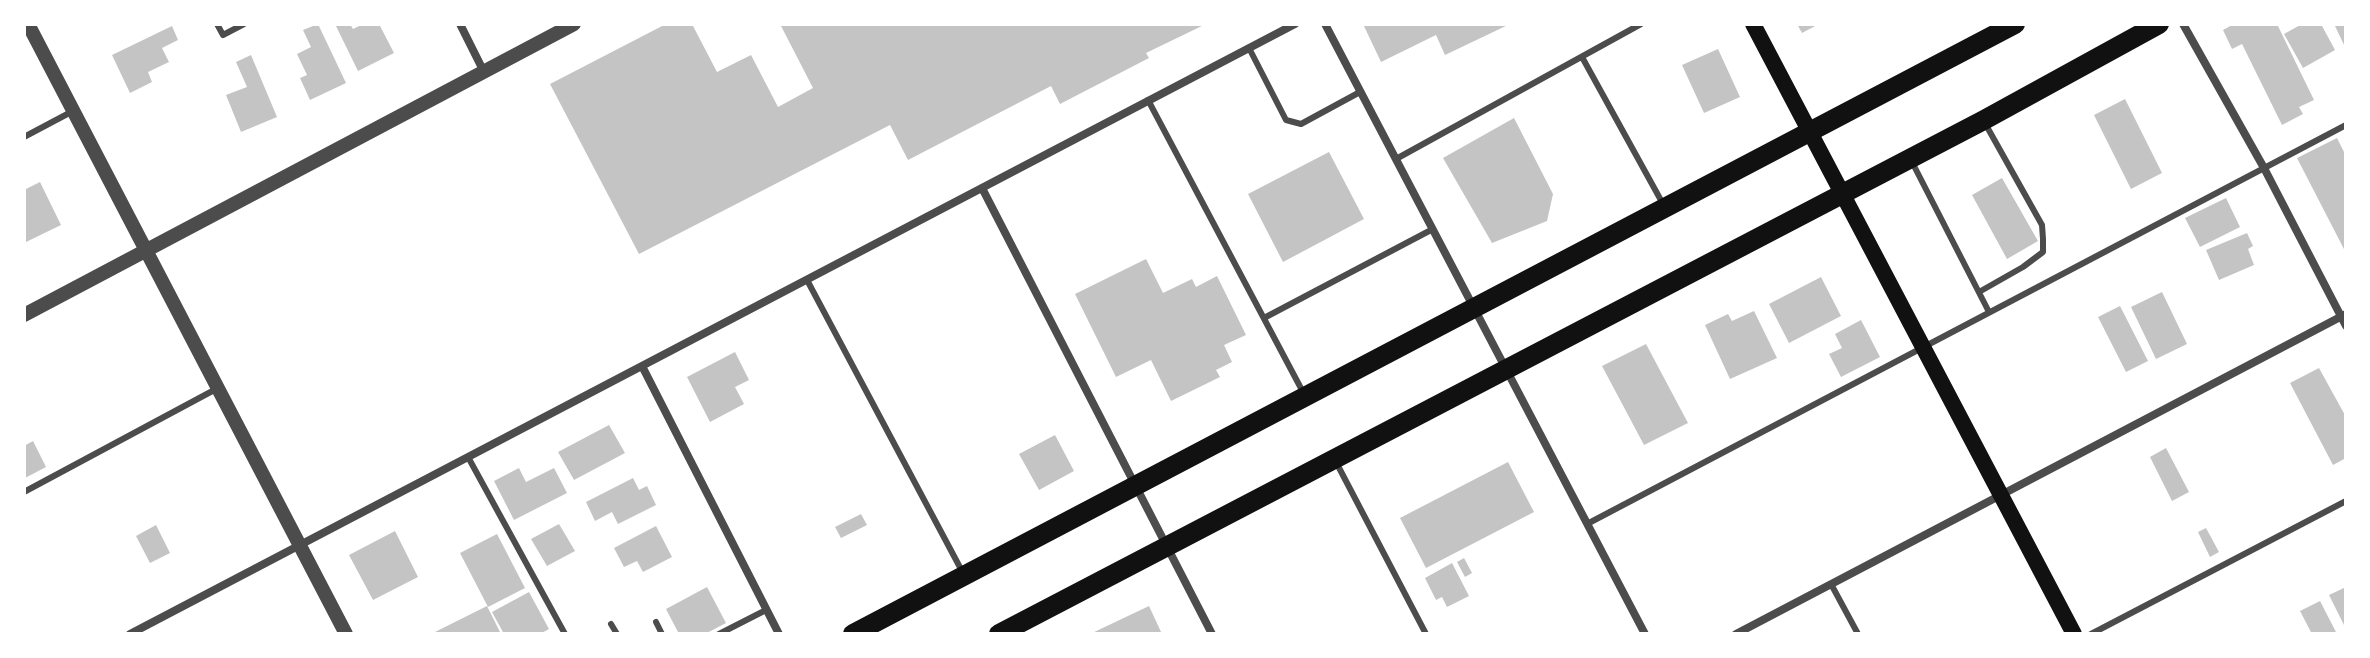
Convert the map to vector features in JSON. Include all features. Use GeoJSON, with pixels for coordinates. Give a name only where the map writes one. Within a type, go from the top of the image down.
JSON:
{"type":"FeatureCollection","features":[{"type":"Feature","properties":{"kind":"main road"},"geometry":{"type":"LineString","coordinates":[[1753,24],[2074,634]]}},
{"type":"Feature","properties":{"kind":"main road"},"geometry":{"type":"LineString","coordinates":[[853,634],[2015,24]]}},
{"type":"Feature","properties":{"kind":"main road"},"geometry":{"type":"LineString","coordinates":[[999,634],[1984,120],[2159,24]]}},
{"type":"Feature","properties":{"kind":"street"},"geometry":{"type":"LineString","coordinates":[[28,24],[346,634]]}},
{"type":"Feature","properties":{"kind":"street"},"geometry":{"type":"LineString","coordinates":[[460,24],[484,72]]}},
{"type":"Feature","properties":{"kind":"street"},"geometry":{"type":"LineString","coordinates":[[24,315],[574,24]]}},
{"type":"Feature","properties":{"kind":"street"},"geometry":{"type":"LineString","coordinates":[[130,634],[1295,24]]}},
{"type":"Feature","properties":{"kind":"street"},"geometry":{"type":"LineString","coordinates":[[1325,24],[1645,634]]}},
{"type":"Feature","properties":{"kind":"street"},"geometry":{"type":"LineString","coordinates":[[2183,24],[2344,316],[2346,326]]}},
{"type":"Feature","properties":{"kind":"street"},"geometry":{"type":"LineString","coordinates":[[982,188],[1212,634]]}},
{"type":"Feature","properties":{"kind":"street"},"geometry":{"type":"LineString","coordinates":[[1736,634],[2344,316]]}},
{"type":"Feature","properties":{"kind":"street"},"geometry":{"type":"LineString","coordinates":[[642,366],[779,634]]}},
{"type":"Feature","properties":{"kind":"lane"},"geometry":{"type":"LineString","coordinates":[[217,24],[223,35],[244,24]]}},
{"type":"Feature","properties":{"kind":"lane"},"geometry":{"type":"LineString","coordinates":[[1396,159],[1641,24]]}},
{"type":"Feature","properties":{"kind":"lane"},"geometry":{"type":"LineString","coordinates":[[1249,48],[1286,120],[1301,124],[1360,92]]}},
{"type":"Feature","properties":{"kind":"lane"},"geometry":{"type":"LineString","coordinates":[[1582,57],[1665,207]]}},
{"type":"Feature","properties":{"kind":"lane"},"geometry":{"type":"LineString","coordinates":[[1148,100],[1305,397]]}},
{"type":"Feature","properties":{"kind":"lane"},"geometry":{"type":"LineString","coordinates":[[24,137],[73,111]]}},
{"type":"Feature","properties":{"kind":"lane"},"geometry":{"type":"LineString","coordinates":[[1979,292],[2043,252],[2042,225],[1984,120]]}},
{"type":"Feature","properties":{"kind":"lane"},"geometry":{"type":"LineString","coordinates":[[1587,524],[2346,125]]}},
{"type":"Feature","properties":{"kind":"lane"},"geometry":{"type":"LineString","coordinates":[[1911,158],[1989,312]]}},
{"type":"Feature","properties":{"kind":"lane"},"geometry":{"type":"LineString","coordinates":[[1264,318],[1431,230]]}},
{"type":"Feature","properties":{"kind":"lane"},"geometry":{"type":"LineString","coordinates":[[807,280],[964,576]]}},
{"type":"Feature","properties":{"kind":"lane"},"geometry":{"type":"LineString","coordinates":[[24,492],[218,388]]}},
{"type":"Feature","properties":{"kind":"lane"},"geometry":{"type":"LineString","coordinates":[[468,457],[565,634]]}},
{"type":"Feature","properties":{"kind":"lane"},"geometry":{"type":"LineString","coordinates":[[1334,459],[1426,634]]}},
{"type":"Feature","properties":{"kind":"lane"},"geometry":{"type":"LineString","coordinates":[[2091,634],[2346,501]]}},
{"type":"Feature","properties":{"kind":"lane"},"geometry":{"type":"LineString","coordinates":[[1831,584],[1858,634]]}},
{"type":"Feature","properties":{"kind":"lane"},"geometry":{"type":"LineString","coordinates":[[719,634],[766,610]]}},
{"type":"Feature","properties":{"kind":"lane"},"geometry":{"type":"LineString","coordinates":[[656,622],[662,634]]}},
{"type":"Feature","properties":{"kind":"lane"},"geometry":{"type":"LineString","coordinates":[[611,624],[617,634]]}},
{"type":"Feature","properties":{"kind":"building"},"geometry":{"type":"Polygon","coordinates":[[[318,24],[346,83],[310,100],[300,78],[307,75],[297,54],[311,47],[303,30],[318,24]]]}},
{"type":"Feature","properties":{"kind":"building"},"geometry":{"type":"Polygon","coordinates":[[[335,24],[350,24],[353,29],[363,24],[379,24],[394,53],[358,71],[335,24]]]}},
{"type":"Feature","properties":{"kind":"building"},"geometry":{"type":"Polygon","coordinates":[[[666,24],[692,24],[717,72],[751,55],[778,107],[813,88],[780,24],[1206,24],[1146,53],[1149,58],[1060,104],[1051,86],[908,160],[890,125],[639,254],[550,84],[666,24]]]}},
{"type":"Feature","properties":{"kind":"building"},"geometry":{"type":"Polygon","coordinates":[[[1363,24],[1510,24],[1445,55],[1436,35],[1381,62],[1363,24]]]}},
{"type":"Feature","properties":{"kind":"building"},"geometry":{"type":"Polygon","coordinates":[[[1797,24],[1819,24],[1802,33],[1797,24]]]}},
{"type":"Feature","properties":{"kind":"building"},"geometry":{"type":"Polygon","coordinates":[[[2234,24],[2277,24],[2314,100],[2299,107],[2303,114],[2282,125],[2242,44],[2232,49],[2223,30],[2234,24]]]}},
{"type":"Feature","properties":{"kind":"building"},"geometry":{"type":"Polygon","coordinates":[[[2302,24],[2321,24],[2335,50],[2303,68],[2284,34],[2302,24]]]}},
{"type":"Feature","properties":{"kind":"building"},"geometry":{"type":"Polygon","coordinates":[[[2334,24],[2346,24],[2346,49],[2334,24]]]}},
{"type":"Feature","properties":{"kind":"building"},"geometry":{"type":"Polygon","coordinates":[[[172,26],[178,40],[162,48],[169,62],[148,72],[152,82],[130,93],[112,55],[172,26]]]}},
{"type":"Feature","properties":{"kind":"building"},"geometry":{"type":"Polygon","coordinates":[[[1718,49],[1740,97],[1704,113],[1682,65],[1718,49]]]}},
{"type":"Feature","properties":{"kind":"building"},"geometry":{"type":"Polygon","coordinates":[[[251,55],[277,117],[241,132],[226,95],[247,87],[236,62],[251,55]]]}},
{"type":"Feature","properties":{"kind":"building"},"geometry":{"type":"Polygon","coordinates":[[[2125,99],[2162,173],[2131,189],[2094,115],[2125,99]]]}},
{"type":"Feature","properties":{"kind":"building"},"geometry":{"type":"Polygon","coordinates":[[[1514,118],[1553,194],[1547,221],[1492,243],[1443,158],[1514,118]]]}},
{"type":"Feature","properties":{"kind":"building"},"geometry":{"type":"Polygon","coordinates":[[[2337,138],[2346,156],[2346,253],[2297,158],[2337,138]]]}},
{"type":"Feature","properties":{"kind":"building"},"geometry":{"type":"Polygon","coordinates":[[[1329,152],[1364,219],[1283,262],[1248,194],[1329,152]]]}},
{"type":"Feature","properties":{"kind":"building"},"geometry":{"type":"Polygon","coordinates":[[[2002,178],[2038,241],[2007,259],[1972,195],[2002,178]]]}},
{"type":"Feature","properties":{"kind":"building"},"geometry":{"type":"Polygon","coordinates":[[[40,182],[61,225],[24,243],[24,190],[40,182]]]}},
{"type":"Feature","properties":{"kind":"building"},"geometry":{"type":"Polygon","coordinates":[[[2226,198],[2240,227],[2200,247],[2185,218],[2226,198]]]}},
{"type":"Feature","properties":{"kind":"building"},"geometry":{"type":"Polygon","coordinates":[[[2247,233],[2253,246],[2248,249],[2254,265],[2219,280],[2206,250],[2247,233]]]}},
{"type":"Feature","properties":{"kind":"building"},"geometry":{"type":"Polygon","coordinates":[[[1146,259],[1163,293],[1192,279],[1196,287],[1217,276],[1246,335],[1224,345],[1232,362],[1216,370],[1220,377],[1171,401],[1151,360],[1116,377],[1075,294],[1146,259]]]}},
{"type":"Feature","properties":{"kind":"building"},"geometry":{"type":"Polygon","coordinates":[[[1821,277],[1841,316],[1789,343],[1769,304],[1821,277]]]}},
{"type":"Feature","properties":{"kind":"building"},"geometry":{"type":"Polygon","coordinates":[[[2162,292],[2187,344],[2156,359],[2131,307],[2162,292]]]}},
{"type":"Feature","properties":{"kind":"building"},"geometry":{"type":"Polygon","coordinates":[[[2120,306],[2148,361],[2126,372],[2098,317],[2120,306]]]}},
{"type":"Feature","properties":{"kind":"building"},"geometry":{"type":"Polygon","coordinates":[[[1754,311],[1777,358],[1730,379],[1705,325],[1728,314],[1732,321],[1754,311]]]}},
{"type":"Feature","properties":{"kind":"building"},"geometry":{"type":"Polygon","coordinates":[[[1861,320],[1880,357],[1841,377],[1829,354],[1842,348],[1835,334],[1861,320]]]}},
{"type":"Feature","properties":{"kind":"building"},"geometry":{"type":"Polygon","coordinates":[[[1646,344],[1688,423],[1644,445],[1602,366],[1646,344]]]}},
{"type":"Feature","properties":{"kind":"building"},"geometry":{"type":"Polygon","coordinates":[[[735,352],[749,380],[735,387],[744,404],[710,422],[687,377],[735,352]]]}},
{"type":"Feature","properties":{"kind":"building"},"geometry":{"type":"Polygon","coordinates":[[[2319,368],[2346,417],[2346,458],[2333,465],[2290,383],[2319,368]]]}},
{"type":"Feature","properties":{"kind":"building"},"geometry":{"type":"Polygon","coordinates":[[[609,425],[625,453],[574,480],[558,452],[609,425]]]}},
{"type":"Feature","properties":{"kind":"building"},"geometry":{"type":"Polygon","coordinates":[[[1055,435],[1074,471],[1039,490],[1019,454],[1055,435]]]}},
{"type":"Feature","properties":{"kind":"building"},"geometry":{"type":"Polygon","coordinates":[[[33,441],[46,467],[25,478],[24,446],[33,441]]]}},
{"type":"Feature","properties":{"kind":"building"},"geometry":{"type":"Polygon","coordinates":[[[2166,448],[2189,492],[2172,501],[2150,457],[2166,448]]]}},
{"type":"Feature","properties":{"kind":"building"},"geometry":{"type":"Polygon","coordinates":[[[1508,462],[1534,512],[1426,568],[1400,518],[1508,462]]]}},
{"type":"Feature","properties":{"kind":"building"},"geometry":{"type":"Polygon","coordinates":[[[519,468],[526,482],[554,468],[567,493],[514,520],[494,481],[519,468]]]}},
{"type":"Feature","properties":{"kind":"building"},"geometry":{"type":"Polygon","coordinates":[[[633,478],[639,490],[647,486],[656,505],[618,524],[612,512],[595,521],[586,502],[633,478]]]}},
{"type":"Feature","properties":{"kind":"building"},"geometry":{"type":"Polygon","coordinates":[[[861,514],[867,525],[841,538],[835,527],[861,514]]]}},
{"type":"Feature","properties":{"kind":"building"},"geometry":{"type":"Polygon","coordinates":[[[559,524],[575,551],[547,566],[531,539],[559,524]]]}},
{"type":"Feature","properties":{"kind":"building"},"geometry":{"type":"Polygon","coordinates":[[[156,525],[170,553],[150,563],[136,536],[156,525]]]}},
{"type":"Feature","properties":{"kind":"building"},"geometry":{"type":"Polygon","coordinates":[[[656,526],[672,557],[643,572],[637,561],[624,567],[614,548],[656,526]]]}},
{"type":"Feature","properties":{"kind":"building"},"geometry":{"type":"Polygon","coordinates":[[[2206,528],[2219,552],[2210,557],[2198,532],[2206,528]]]}},
{"type":"Feature","properties":{"kind":"building"},"geometry":{"type":"Polygon","coordinates":[[[395,531],[418,577],[373,600],[349,555],[395,531]]]}},
{"type":"Feature","properties":{"kind":"building"},"geometry":{"type":"Polygon","coordinates":[[[497,534],[525,588],[488,607],[460,553],[497,534]]]}},
{"type":"Feature","properties":{"kind":"building"},"geometry":{"type":"Polygon","coordinates":[[[1464,558],[1472,573],[1465,577],[1457,562],[1464,558]]]}},
{"type":"Feature","properties":{"kind":"building"},"geometry":{"type":"Polygon","coordinates":[[[1452,563],[1469,596],[1447,607],[1442,597],[1436,600],[1425,578],[1452,563]]]}},
{"type":"Feature","properties":{"kind":"building"},"geometry":{"type":"Polygon","coordinates":[[[707,587],[726,623],[705,634],[679,634],[666,609],[707,587]]]}},
{"type":"Feature","properties":{"kind":"building"},"geometry":{"type":"Polygon","coordinates":[[[2346,587],[2346,629],[2329,595],[2346,587]]]}},
{"type":"Feature","properties":{"kind":"building"},"geometry":{"type":"Polygon","coordinates":[[[529,592],[549,629],[540,634],[504,634],[492,612],[529,592]]]}},
{"type":"Feature","properties":{"kind":"building"},"geometry":{"type":"Polygon","coordinates":[[[2320,601],[2337,634],[2312,634],[2300,611],[2320,601]]]}},
{"type":"Feature","properties":{"kind":"building"},"geometry":{"type":"Polygon","coordinates":[[[487,606],[501,634],[431,634],[487,606]]]}},
{"type":"Feature","properties":{"kind":"building"},"geometry":{"type":"Polygon","coordinates":[[[1149,606],[1162,634],[1090,634],[1149,606]]]}}]}
